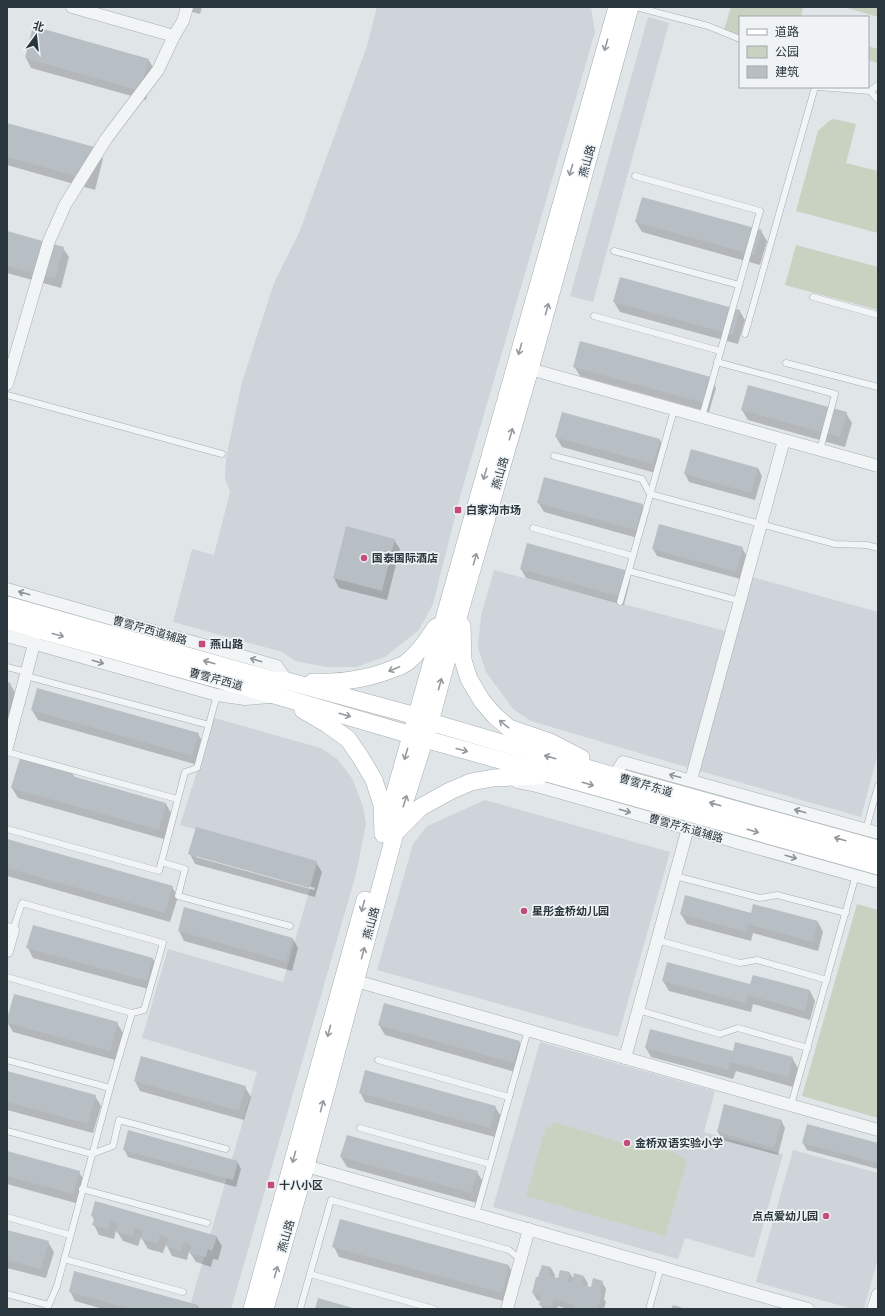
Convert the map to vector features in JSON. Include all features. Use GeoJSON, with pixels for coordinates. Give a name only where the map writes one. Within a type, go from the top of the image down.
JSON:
{"type":"FeatureCollection","features":[{"type":"Feature","properties":{"kind":"main road","name":"燕山路"},"geometry":{"type":"LineString","coordinates":[[252,1309],[418,737],[617,7]]}},
{"type":"Feature","properties":{"kind":"main road","name":"燕山路"},"geometry":{"type":"LineString","coordinates":[[454,607],[530,369],[630,7]]}},
{"type":"Feature","properties":{"kind":"main road","name":"曹雪芹西道"},"geometry":{"type":"LineString","coordinates":[[7,605],[273,680],[287,680],[423,719]]}},
{"type":"Feature","properties":{"kind":"main road"},"geometry":{"type":"LineString","coordinates":[[287,680],[327,682],[355,680],[383,673],[406,664],[424,646],[454,607]]}},
{"type":"Feature","properties":{"kind":"main road"},"geometry":{"type":"LineString","coordinates":[[454,607],[461,640],[463,660],[469,679],[482,701],[495,716],[508,728],[550,742],[619,769]]}},
{"type":"Feature","properties":{"kind":"main road","name":"曹雪芹西道"},"geometry":{"type":"LineString","coordinates":[[7,621],[34,636],[278,696],[418,737]]}},
{"type":"Feature","properties":{"kind":"main road"},"geometry":{"type":"LineString","coordinates":[[278,696],[327,724],[348,739],[374,780],[389,834],[420,808],[450,791],[471,782],[493,778],[556,775]]}},
{"type":"Feature","properties":{"kind":"main road","name":"曹雪芹东道"},"geometry":{"type":"LineString","coordinates":[[423,719],[619,769],[878,849]]}},
{"type":"Feature","properties":{"kind":"main road","name":"曹雪芹东道"},"geometry":{"type":"LineString","coordinates":[[418,737],[878,866]]}},
{"type":"Feature","properties":{"kind":"main road","name":"燕山路"},"geometry":{"type":"LineString","coordinates":[[265,1309],[306,1166],[356,981],[389,834]]}},
{"type":"Feature","properties":{"kind":"street"},"geometry":{"type":"LineString","coordinates":[[72,7],[174,36]]}},
{"type":"Feature","properties":{"kind":"street"},"geometry":{"type":"LineString","coordinates":[[7,384],[49,241],[65,205],[106,139],[158,70],[183,21],[187,7]]}},
{"type":"Feature","properties":{"kind":"street"},"geometry":{"type":"LineString","coordinates":[[530,369],[878,466]]}},
{"type":"Feature","properties":{"kind":"street"},"geometry":{"type":"LineString","coordinates":[[691,780],[784,440]]}},
{"type":"Feature","properties":{"kind":"street","name":"曹雪芹西道辅路"},"geometry":{"type":"LineString","coordinates":[[7,589],[277,666],[287,680]]}},
{"type":"Feature","properties":{"kind":"street"},"geometry":{"type":"LineString","coordinates":[[7,636],[34,636],[217,695],[245,700],[278,696]]}},
{"type":"Feature","properties":{"kind":"street"},"geometry":{"type":"LineString","coordinates":[[7,747],[27,674],[34,636]]}},
{"type":"Feature","properties":{"kind":"street"},"geometry":{"type":"LineString","coordinates":[[619,769],[691,780],[878,833]]}},
{"type":"Feature","properties":{"kind":"street","name":"曹雪芹东道辅路"},"geometry":{"type":"LineString","coordinates":[[493,778],[533,785],[878,882]]}},
{"type":"Feature","properties":{"kind":"street"},"geometry":{"type":"LineString","coordinates":[[625,1058],[688,828]]}},
{"type":"Feature","properties":{"kind":"street"},"geometry":{"type":"LineString","coordinates":[[7,950],[10,930]]}},
{"type":"Feature","properties":{"kind":"street"},"geometry":{"type":"LineString","coordinates":[[356,981],[878,1130]]}},
{"type":"Feature","properties":{"kind":"street"},"geometry":{"type":"LineString","coordinates":[[306,1166],[806,1309]]}},
{"type":"Feature","properties":{"kind":"street"},"geometry":{"type":"LineString","coordinates":[[507,1309],[528,1229]]}},
{"type":"Feature","properties":{"kind":"street"},"geometry":{"type":"LineString","coordinates":[[874,1309],[878,1294]]}},
{"type":"Feature","properties":{"kind":"lane"},"geometry":{"type":"LineString","coordinates":[[636,7],[708,26],[739,39]]}},
{"type":"Feature","properties":{"kind":"lane"},"geometry":{"type":"LineString","coordinates":[[832,88],[870,91],[878,85]]}},
{"type":"Feature","properties":{"kind":"lane"},"geometry":{"type":"LineString","coordinates":[[745,334],[815,88]]}},
{"type":"Feature","properties":{"kind":"lane"},"geometry":{"type":"LineString","coordinates":[[870,91],[878,100]]}},
{"type":"Feature","properties":{"kind":"lane"},"geometry":{"type":"LineString","coordinates":[[635,176],[760,211],[702,417]]}},
{"type":"Feature","properties":{"kind":"lane"},"geometry":{"type":"LineString","coordinates":[[614,251],[739,285]]}},
{"type":"Feature","properties":{"kind":"lane"},"geometry":{"type":"LineString","coordinates":[[813,297],[878,315]]}},
{"type":"Feature","properties":{"kind":"lane"},"geometry":{"type":"LineString","coordinates":[[594,316],[720,351]]}},
{"type":"Feature","properties":{"kind":"lane"},"geometry":{"type":"LineString","coordinates":[[717,362],[835,394],[820,450]]}},
{"type":"Feature","properties":{"kind":"lane"},"geometry":{"type":"LineString","coordinates":[[786,363],[878,387]]}},
{"type":"Feature","properties":{"kind":"lane"},"geometry":{"type":"LineString","coordinates":[[7,395],[222,454]]}},
{"type":"Feature","properties":{"kind":"lane"},"geometry":{"type":"LineString","coordinates":[[620,602],[674,410]]}},
{"type":"Feature","properties":{"kind":"lane"},"geometry":{"type":"LineString","coordinates":[[554,456],[642,479],[650,494],[835,544],[867,545],[878,548]]}},
{"type":"Feature","properties":{"kind":"lane"},"geometry":{"type":"LineString","coordinates":[[533,528],[633,556]]}},
{"type":"Feature","properties":{"kind":"lane"},"geometry":{"type":"LineString","coordinates":[[629,571],[740,601]]}},
{"type":"Feature","properties":{"kind":"lane"},"geometry":{"type":"LineString","coordinates":[[7,667],[27,674],[209,725]]}},
{"type":"Feature","properties":{"kind":"lane"},"geometry":{"type":"LineString","coordinates":[[7,829],[159,871],[185,772],[197,768],[217,695]]}},
{"type":"Feature","properties":{"kind":"lane"},"geometry":{"type":"LineString","coordinates":[[7,752],[177,799]]}},
{"type":"Feature","properties":{"kind":"lane"},"geometry":{"type":"LineString","coordinates":[[866,830],[878,786]]}},
{"type":"Feature","properties":{"kind":"lane"},"geometry":{"type":"LineString","coordinates":[[161,862],[185,869],[178,896],[290,926]]}},
{"type":"Feature","properties":{"kind":"lane"},"geometry":{"type":"LineString","coordinates":[[675,876],[760,898],[777,895],[846,913]]}},
{"type":"Feature","properties":{"kind":"lane"},"geometry":{"type":"LineString","coordinates":[[791,1105],[856,876]]}},
{"type":"Feature","properties":{"kind":"lane"},"geometry":{"type":"LineString","coordinates":[[7,977],[132,1013],[144,1010],[163,943],[22,903],[10,930]]}},
{"type":"Feature","properties":{"kind":"lane"},"geometry":{"type":"LineString","coordinates":[[657,940],[740,963],[757,960],[827,980]]}},
{"type":"Feature","properties":{"kind":"lane"},"geometry":{"type":"LineString","coordinates":[[638,1010],[720,1034],[738,1028],[808,1048]]}},
{"type":"Feature","properties":{"kind":"lane"},"geometry":{"type":"LineString","coordinates":[[7,1294],[47,1307],[56,1286],[64,1259],[82,1189],[132,1013]]}},
{"type":"Feature","properties":{"kind":"lane"},"geometry":{"type":"LineString","coordinates":[[476,1214],[528,1030]]}},
{"type":"Feature","properties":{"kind":"lane"},"geometry":{"type":"LineString","coordinates":[[7,1060],[110,1088]]}},
{"type":"Feature","properties":{"kind":"lane"},"geometry":{"type":"LineString","coordinates":[[378,1060],[509,1097]]}},
{"type":"Feature","properties":{"kind":"lane"},"geometry":{"type":"LineString","coordinates":[[7,1130],[92,1154],[113,1146],[119,1120],[226,1149]]}},
{"type":"Feature","properties":{"kind":"lane"},"geometry":{"type":"LineString","coordinates":[[360,1128],[490,1164]]}},
{"type":"Feature","properties":{"kind":"lane"},"geometry":{"type":"LineString","coordinates":[[82,1189],[207,1223]]}},
{"type":"Feature","properties":{"kind":"lane"},"geometry":{"type":"LineString","coordinates":[[300,1309],[331,1200],[508,1250],[520,1259]]}},
{"type":"Feature","properties":{"kind":"lane"},"geometry":{"type":"LineString","coordinates":[[7,1217],[70,1235]]}},
{"type":"Feature","properties":{"kind":"lane"},"geometry":{"type":"LineString","coordinates":[[64,1259],[183,1292]]}},
{"type":"Feature","properties":{"kind":"lane"},"geometry":{"type":"LineString","coordinates":[[649,1309],[661,1267]]}},
{"type":"Feature","properties":{"kind":"lane"},"geometry":{"type":"LineString","coordinates":[[310,1274],[434,1309]]}},
{"type":"Feature","properties":{"kind":"shaded area","name":"白家沟市场"},"geometry":{"type":"Polygon","coordinates":[[[377,7],[591,7],[595,32],[460,497],[433,604],[419,630],[385,657],[356,667],[327,667],[295,661],[282,652],[173,622],[192,549],[214,555],[230,492],[225,478],[226,458],[242,382],[274,283],[299,233],[367,46],[377,7]]]}},
{"type":"Feature","properties":{"kind":"shaded area"},"geometry":{"type":"Polygon","coordinates":[[[648,17],[669,23],[593,302],[570,296],[648,17]]]}},
{"type":"Feature","properties":{"kind":"shaded area"},"geometry":{"type":"Polygon","coordinates":[[[494,570],[737,634],[752,577],[878,612],[878,753],[861,817],[531,721],[513,709],[486,672],[478,648],[481,616],[494,570]]]}},
{"type":"Feature","properties":{"kind":"shaded area"},"geometry":{"type":"Polygon","coordinates":[[[214,718],[321,748],[337,759],[352,778],[363,806],[366,824],[356,874],[231,1309],[189,1309],[257,1072],[142,1038],[168,949],[283,982],[317,864],[180,825],[214,718]]]}},
{"type":"Feature","properties":{"kind":"shaded area","name":"星彤金桥幼儿园"},"geometry":{"type":"Polygon","coordinates":[[[485,800],[670,852],[618,1037],[377,970],[413,844],[427,826],[485,800]]]}},
{"type":"Feature","properties":{"kind":"shaded area","name":"金桥双语实验小学"},"geometry":{"type":"Polygon","coordinates":[[[540,1042],[715,1091],[704,1132],[783,1154],[754,1258],[685,1238],[678,1259],[493,1207],[540,1042]]]}},
{"type":"Feature","properties":{"kind":"shaded area","name":"点点爱幼儿园"},"geometry":{"type":"Polygon","coordinates":[[[793,1150],[878,1173],[878,1258],[864,1309],[853,1309],[756,1282],[793,1150]]]}},
{"type":"Feature","properties":{"kind":"green space"},"geometry":{"type":"Polygon","coordinates":[[[731,7],[803,7],[801,16],[739,16],[739,35],[724,30],[731,7]]]}},
{"type":"Feature","properties":{"kind":"green space"},"geometry":{"type":"Polygon","coordinates":[[[844,7],[878,7],[878,17],[844,7]]]}},
{"type":"Feature","properties":{"kind":"green space"},"geometry":{"type":"Polygon","coordinates":[[[869,46],[878,49],[878,63],[869,60],[869,46]]]}},
{"type":"Feature","properties":{"kind":"green space"},"geometry":{"type":"Polygon","coordinates":[[[834,119],[856,124],[846,163],[878,171],[878,233],[796,211],[818,131],[829,121],[834,119]]]}},
{"type":"Feature","properties":{"kind":"green space"},"geometry":{"type":"Polygon","coordinates":[[[796,245],[878,267],[878,310],[785,285],[796,245]]]}},
{"type":"Feature","properties":{"kind":"green space"},"geometry":{"type":"Polygon","coordinates":[[[857,904],[878,910],[878,1118],[802,1096],[857,904]]]}},
{"type":"Feature","properties":{"kind":"green space"},"geometry":{"type":"Polygon","coordinates":[[[553,1122],[644,1149],[646,1144],[673,1152],[687,1160],[665,1236],[526,1196],[546,1127],[551,1128],[553,1122]]]}},
{"type":"Feature","properties":{"kind":"building"},"geometry":{"type":"Polygon","coordinates":[[[33,26],[149,59],[140,91],[25,58],[33,26]]]}},
{"type":"Feature","properties":{"kind":"building"},"geometry":{"type":"Polygon","coordinates":[[[7,123],[98,148],[90,180],[7,157],[7,123]]]}},
{"type":"Feature","properties":{"kind":"building"},"geometry":{"type":"Polygon","coordinates":[[[642,197],[762,230],[754,255],[635,222],[642,197]]]}},
{"type":"Feature","properties":{"kind":"building"},"geometry":{"type":"Polygon","coordinates":[[[7,231],[64,247],[55,279],[7,266],[7,231]]]}},
{"type":"Feature","properties":{"kind":"building"},"geometry":{"type":"Polygon","coordinates":[[[620,277],[740,310],[733,335],[613,302],[620,277]]]}},
{"type":"Feature","properties":{"kind":"building"},"geometry":{"type":"Polygon","coordinates":[[[580,341],[711,377],[704,403],[573,367],[580,341]]]}},
{"type":"Feature","properties":{"kind":"building"},"geometry":{"type":"Polygon","coordinates":[[[748,385],[847,412],[840,437],[741,410],[748,385]]]}},
{"type":"Feature","properties":{"kind":"building"},"geometry":{"type":"Polygon","coordinates":[[[562,412],[660,439],[653,464],[555,437],[562,412]]]}},
{"type":"Feature","properties":{"kind":"building"},"geometry":{"type":"Polygon","coordinates":[[[691,449],[758,468],[751,493],[684,474],[691,449]]]}},
{"type":"Feature","properties":{"kind":"building"},"geometry":{"type":"Polygon","coordinates":[[[544,477],[643,504],[636,530],[537,503],[544,477]]]}},
{"type":"Feature","properties":{"kind":"building"},"geometry":{"type":"Polygon","coordinates":[[[659,524],[743,547],[736,572],[652,549],[659,524]]]}},
{"type":"Feature","properties":{"kind":"building","name":"国泰国际酒店"},"geometry":{"type":"Polygon","coordinates":[[[346,526],[395,539],[382,591],[333,578],[346,526]]]}},
{"type":"Feature","properties":{"kind":"building"},"geometry":{"type":"Polygon","coordinates":[[[527,543],[625,570],[618,596],[520,569],[527,543]]]}},
{"type":"Feature","properties":{"kind":"building"},"geometry":{"type":"Polygon","coordinates":[[[7,682],[11,683],[7,696],[7,682]]]}},
{"type":"Feature","properties":{"kind":"building"},"geometry":{"type":"Polygon","coordinates":[[[37,688],[199,733],[192,756],[31,710],[37,688]]]}},
{"type":"Feature","properties":{"kind":"building"},"geometry":{"type":"Polygon","coordinates":[[[20,758],[73,773],[72,776],[166,803],[159,830],[11,788],[20,758]]]}},
{"type":"Feature","properties":{"kind":"building"},"geometry":{"type":"Polygon","coordinates":[[[196,827],[317,861],[309,888],[188,854],[196,827]]]}},
{"type":"Feature","properties":{"kind":"building"},"geometry":{"type":"Polygon","coordinates":[[[7,839],[173,886],[165,913],[7,868],[7,839]]]}},
{"type":"Feature","properties":{"kind":"building"},"geometry":{"type":"Polygon","coordinates":[[[685,895],[751,913],[753,904],[818,921],[813,942],[748,924],[746,932],[680,914],[685,895]]]}},
{"type":"Feature","properties":{"kind":"building"},"geometry":{"type":"Polygon","coordinates":[[[184,907],[293,938],[286,962],[178,931],[184,907]]]}},
{"type":"Feature","properties":{"kind":"building"},"geometry":{"type":"Polygon","coordinates":[[[33,925],[153,958],[147,981],[26,948],[33,925]]]}},
{"type":"Feature","properties":{"kind":"building"},"geometry":{"type":"Polygon","coordinates":[[[667,962],[750,984],[753,975],[810,990],[805,1011],[748,995],[745,1003],[662,981],[667,962]]]}},
{"type":"Feature","properties":{"kind":"building"},"geometry":{"type":"Polygon","coordinates":[[[14,994],[118,1022],[110,1051],[7,1023],[14,994]]]}},
{"type":"Feature","properties":{"kind":"building"},"geometry":{"type":"Polygon","coordinates":[[[384,1003],[520,1041],[514,1063],[378,1025],[384,1003]]]}},
{"type":"Feature","properties":{"kind":"building"},"geometry":{"type":"Polygon","coordinates":[[[650,1029],[733,1051],[735,1042],[793,1057],[788,1077],[730,1062],[728,1070],[645,1048],[650,1029]]]}},
{"type":"Feature","properties":{"kind":"building"},"geometry":{"type":"Polygon","coordinates":[[[141,1056],[246,1086],[239,1111],[134,1081],[141,1056]]]}},
{"type":"Feature","properties":{"kind":"building"},"geometry":{"type":"Polygon","coordinates":[[[365,1070],[496,1106],[490,1128],[359,1093],[365,1070]]]}},
{"type":"Feature","properties":{"kind":"building"},"geometry":{"type":"Polygon","coordinates":[[[7,1071],[96,1095],[88,1124],[7,1102],[7,1071]]]}},
{"type":"Feature","properties":{"kind":"building"},"geometry":{"type":"Polygon","coordinates":[[[724,1104],[782,1120],[774,1148],[717,1132],[724,1104]]]}},
{"type":"Feature","properties":{"kind":"building"},"geometry":{"type":"Polygon","coordinates":[[[807,1124],[878,1143],[878,1163],[802,1143],[807,1124]]]}},
{"type":"Feature","properties":{"kind":"building"},"geometry":{"type":"Polygon","coordinates":[[[128,1130],[238,1161],[233,1180],[123,1150],[128,1130]]]}},
{"type":"Feature","properties":{"kind":"building"},"geometry":{"type":"Polygon","coordinates":[[[347,1135],[478,1171],[471,1193],[340,1157],[347,1135]]]}},
{"type":"Feature","properties":{"kind":"building"},"geometry":{"type":"Polygon","coordinates":[[[7,1151],[80,1171],[73,1194],[7,1176],[7,1151]]]}},
{"type":"Feature","properties":{"kind":"building"},"geometry":{"type":"Polygon","coordinates":[[[95,1201],[217,1236],[212,1251],[208,1249],[206,1257],[189,1253],[191,1245],[184,1242],[181,1251],[166,1246],[168,1238],[160,1235],[158,1244],[141,1239],[143,1231],[135,1228],[133,1236],[116,1232],[118,1223],[110,1221],[108,1229],[92,1225],[95,1217],[91,1216],[95,1201]]]}},
{"type":"Feature","properties":{"kind":"building"},"geometry":{"type":"Polygon","coordinates":[[[340,1219],[509,1265],[502,1293],[332,1247],[340,1219]]]}},
{"type":"Feature","properties":{"kind":"building"},"geometry":{"type":"Polygon","coordinates":[[[7,1230],[49,1241],[41,1269],[7,1260],[7,1230]]]}},
{"type":"Feature","properties":{"kind":"building"},"geometry":{"type":"Polygon","coordinates":[[[542,1265],[551,1267],[549,1276],[558,1278],[560,1270],[570,1272],[568,1281],[572,1282],[574,1273],[584,1276],[582,1285],[591,1287],[593,1278],[603,1281],[600,1294],[602,1294],[598,1309],[573,1309],[574,1305],[554,1299],[551,1308],[539,1305],[541,1296],[532,1293],[536,1277],[538,1277],[542,1265]]]}},
{"type":"Feature","properties":{"kind":"building"},"geometry":{"type":"Polygon","coordinates":[[[74,1271],[198,1305],[197,1309],[131,1309],[69,1292],[74,1271]]]}},
{"type":"Feature","properties":{"kind":"building"},"geometry":{"type":"Polygon","coordinates":[[[318,1298],[356,1309],[315,1309],[318,1298]]]}},
{"type":"Feature","properties":{"kind":"building"},"geometry":{"type":"Polygon","coordinates":[[[673,1305],[686,1309],[671,1309],[673,1305]]]}},
{"type":"Feature","properties":{"kind":"place","name":"白家沟市场"},"geometry":{"type":"Point","coordinates":[458,510]}},
{"type":"Feature","properties":{"kind":"place","name":"国泰国际酒店"},"geometry":{"type":"Point","coordinates":[364,558]}},
{"type":"Feature","properties":{"kind":"place","name":"燕山路"},"geometry":{"type":"Point","coordinates":[202,644]}},
{"type":"Feature","properties":{"kind":"place","name":"星彤金桥幼儿园"},"geometry":{"type":"Point","coordinates":[524,911]}},
{"type":"Feature","properties":{"kind":"place","name":"金桥双语实验小学"},"geometry":{"type":"Point","coordinates":[627,1143]}},
{"type":"Feature","properties":{"kind":"place","name":"十八小区"},"geometry":{"type":"Point","coordinates":[271,1185]}},
{"type":"Feature","properties":{"kind":"place","name":"点点爱幼儿园"},"geometry":{"type":"Point","coordinates":[826,1216]}}]}
